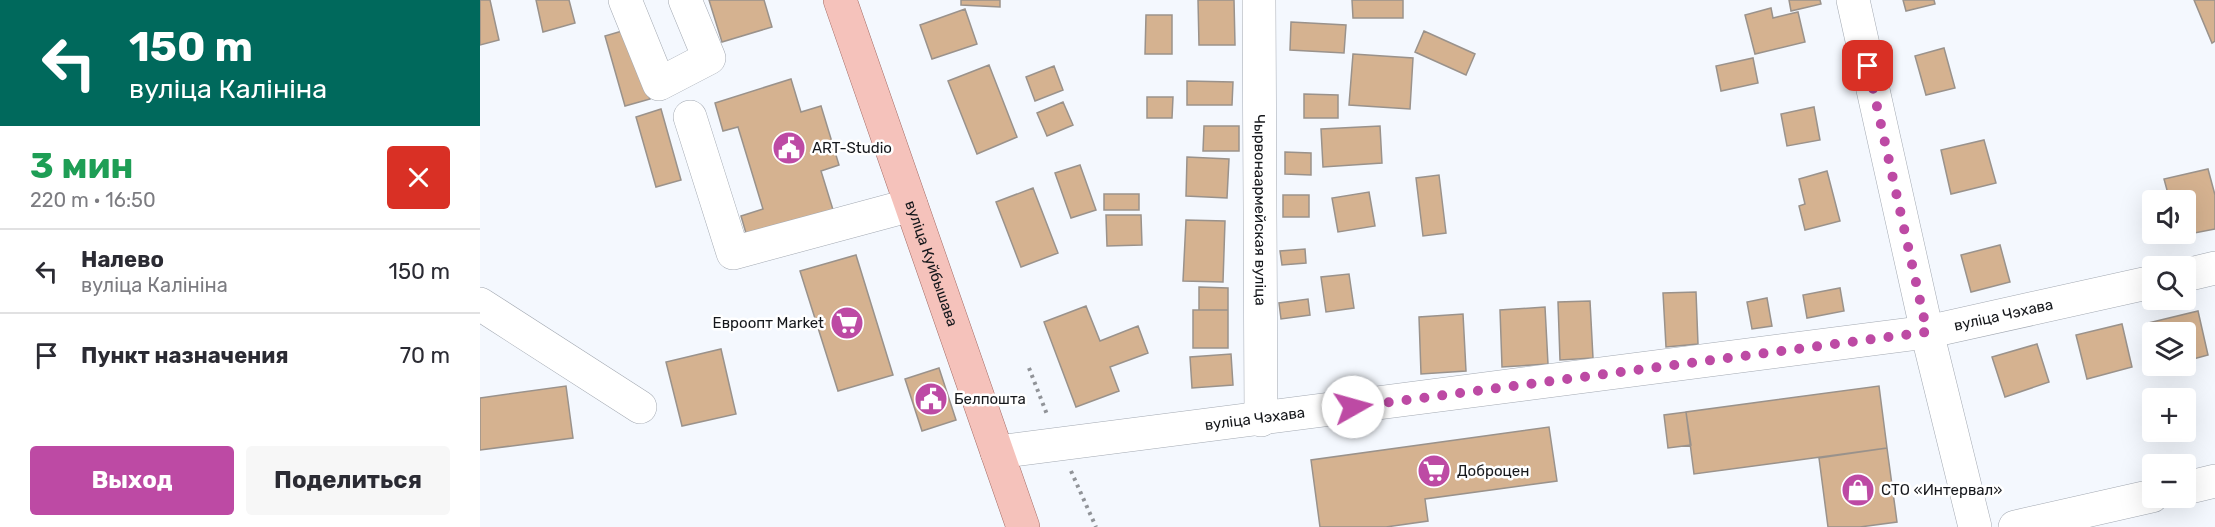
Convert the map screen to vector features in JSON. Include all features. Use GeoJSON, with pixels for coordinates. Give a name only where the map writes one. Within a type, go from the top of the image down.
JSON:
{"type":"FeatureCollection","features":[{"type":"Feature","properties":{"kind":"main road","name":"вуліца Куйбышава"},"geometry":{"type":"LineString","coordinates":[[840,0],[1023,527]]}},
{"type":"Feature","properties":{"kind":"street"},"geometry":{"type":"LineString","coordinates":[[625,0],[659,84],[709,58],[685,0]]}},
{"type":"Feature","properties":{"kind":"street","name":"Чырвонаармейская вуліца"},"geometry":{"type":"LineString","coordinates":[[1259,0],[1261,420]]}},
{"type":"Feature","properties":{"kind":"street"},"geometry":{"type":"LineString","coordinates":[[1853,0],[1927,332],[1975,527]]}},
{"type":"Feature","properties":{"kind":"street"},"geometry":{"type":"LineString","coordinates":[[690,117],[733,253],[911,205]]}},
{"type":"Feature","properties":{"kind":"street"},"geometry":{"type":"LineString","coordinates":[[2196,273],[2215,268]]}},
{"type":"Feature","properties":{"kind":"street","name":"вуліца Чэхава"},"geometry":{"type":"LineString","coordinates":[[997,452],[1261,420],[1927,332],[2142,284]]}},
{"type":"Feature","properties":{"kind":"street"},"geometry":{"type":"LineString","coordinates":[[480,304],[640,407]]}},
{"type":"Feature","properties":{"kind":"street"},"geometry":{"type":"LineString","coordinates":[[2196,486],[2215,481]]}},
{"type":"Feature","properties":{"kind":"street"},"geometry":{"type":"LineString","coordinates":[[2016,527],[2142,498]]}},
{"type":"Feature","properties":{"kind":"building"},"geometry":{"type":"Polygon","coordinates":[[[480,0],[490,0],[499,40],[480,45],[480,0]]]}},
{"type":"Feature","properties":{"kind":"building"},"geometry":{"type":"Polygon","coordinates":[[[536,0],[569,0],[575,23],[543,32],[536,0]]]}},
{"type":"Feature","properties":{"kind":"building"},"geometry":{"type":"Polygon","coordinates":[[[709,0],[764,0],[772,27],[722,42],[709,0]]]}},
{"type":"Feature","properties":{"kind":"building"},"geometry":{"type":"Polygon","coordinates":[[[961,0],[1000,0],[1000,7],[961,5],[961,0]]]}},
{"type":"Feature","properties":{"kind":"building"},"geometry":{"type":"Polygon","coordinates":[[[1198,0],[1234,0],[1235,45],[1199,45],[1198,0]]]}},
{"type":"Feature","properties":{"kind":"building"},"geometry":{"type":"Polygon","coordinates":[[[1352,0],[1403,0],[1403,18],[1353,18],[1352,0]]]}},
{"type":"Feature","properties":{"kind":"building"},"geometry":{"type":"Polygon","coordinates":[[[1789,0],[1820,0],[1821,4],[1791,11],[1789,0]]]}},
{"type":"Feature","properties":{"kind":"building"},"geometry":{"type":"Polygon","coordinates":[[[1903,0],[1934,0],[1935,4],[1906,11],[1903,0]]]}},
{"type":"Feature","properties":{"kind":"building"},"geometry":{"type":"Polygon","coordinates":[[[2194,0],[2215,0],[2215,41],[2212,43],[2194,0]]]}},
{"type":"Feature","properties":{"kind":"building"},"geometry":{"type":"Polygon","coordinates":[[[1771,8],[1773,18],[1798,12],[1805,42],[1755,54],[1745,15],[1771,8]]]}},
{"type":"Feature","properties":{"kind":"building"},"geometry":{"type":"Polygon","coordinates":[[[965,9],[977,44],[932,59],[920,25],[965,9]]]}},
{"type":"Feature","properties":{"kind":"building"},"geometry":{"type":"Polygon","coordinates":[[[1146,15],[1172,15],[1172,54],[1145,54],[1146,15]]]}},
{"type":"Feature","properties":{"kind":"building"},"geometry":{"type":"Polygon","coordinates":[[[1291,22],[1346,25],[1344,53],[1290,50],[1291,22]]]}},
{"type":"Feature","properties":{"kind":"building"},"geometry":{"type":"Polygon","coordinates":[[[629,29],[650,99],[625,106],[605,36],[629,29]]]}},
{"type":"Feature","properties":{"kind":"building"},"geometry":{"type":"Polygon","coordinates":[[[1424,31],[1475,54],[1466,75],[1415,52],[1424,31]]]}},
{"type":"Feature","properties":{"kind":"building"},"geometry":{"type":"Polygon","coordinates":[[[1944,48],[1955,88],[1926,95],[1915,56],[1944,48]]]}},
{"type":"Feature","properties":{"kind":"building"},"geometry":{"type":"Polygon","coordinates":[[[1353,54],[1413,58],[1410,109],[1349,105],[1353,54]]]}},
{"type":"Feature","properties":{"kind":"building"},"geometry":{"type":"Polygon","coordinates":[[[1753,58],[1758,83],[1721,91],[1716,66],[1753,58]]]}},
{"type":"Feature","properties":{"kind":"building"},"geometry":{"type":"Polygon","coordinates":[[[989,65],[1017,137],[977,154],[948,81],[989,65]]]}},
{"type":"Feature","properties":{"kind":"building"},"geometry":{"type":"Polygon","coordinates":[[[1054,66],[1063,90],[1035,101],[1026,77],[1054,66]]]}},
{"type":"Feature","properties":{"kind":"building","name":"ART-Studio"},"geometry":{"type":"Polygon","coordinates":[[[791,79],[801,112],[821,106],[839,165],[821,171],[834,213],[748,240],[741,216],[763,209],[738,127],[723,131],[715,103],[791,79]]]}},
{"type":"Feature","properties":{"kind":"building"},"geometry":{"type":"Polygon","coordinates":[[[1187,81],[1233,82],[1232,105],[1187,105],[1187,81]]]}},
{"type":"Feature","properties":{"kind":"building"},"geometry":{"type":"Polygon","coordinates":[[[1304,94],[1338,95],[1338,118],[1304,118],[1304,94]]]}},
{"type":"Feature","properties":{"kind":"building"},"geometry":{"type":"Polygon","coordinates":[[[1147,97],[1173,97],[1172,118],[1147,118],[1147,97]]]}},
{"type":"Feature","properties":{"kind":"building"},"geometry":{"type":"Polygon","coordinates":[[[1063,102],[1073,125],[1047,136],[1037,113],[1063,102]]]}},
{"type":"Feature","properties":{"kind":"building"},"geometry":{"type":"Polygon","coordinates":[[[1814,107],[1820,140],[1787,146],[1781,114],[1814,107]]]}},
{"type":"Feature","properties":{"kind":"building"},"geometry":{"type":"Polygon","coordinates":[[[661,109],[681,180],[656,187],[636,117],[661,109]]]}},
{"type":"Feature","properties":{"kind":"building"},"geometry":{"type":"Polygon","coordinates":[[[1204,126],[1239,126],[1239,151],[1203,151],[1204,126]]]}},
{"type":"Feature","properties":{"kind":"building"},"geometry":{"type":"Polygon","coordinates":[[[1380,126],[1382,163],[1323,167],[1321,129],[1380,126]]]}},
{"type":"Feature","properties":{"kind":"building"},"geometry":{"type":"Polygon","coordinates":[[[1984,140],[1996,183],[1951,194],[1941,150],[1984,140]]]}},
{"type":"Feature","properties":{"kind":"building"},"geometry":{"type":"Polygon","coordinates":[[[1285,152],[1311,153],[1311,175],[1285,174],[1285,152]]]}},
{"type":"Feature","properties":{"kind":"building"},"geometry":{"type":"Polygon","coordinates":[[[1187,157],[1229,159],[1227,198],[1186,196],[1187,157]]]}},
{"type":"Feature","properties":{"kind":"building"},"geometry":{"type":"Polygon","coordinates":[[[1080,165],[1096,210],[1071,218],[1055,173],[1080,165]]]}},
{"type":"Feature","properties":{"kind":"building"},"geometry":{"type":"Polygon","coordinates":[[[2208,169],[2215,195],[2215,229],[2196,233],[2196,190],[2167,190],[2164,179],[2208,169]]]}},
{"type":"Feature","properties":{"kind":"building"},"geometry":{"type":"Polygon","coordinates":[[[1827,171],[1840,221],[1805,230],[1799,206],[1805,204],[1799,179],[1827,171]]]}},
{"type":"Feature","properties":{"kind":"building"},"geometry":{"type":"Polygon","coordinates":[[[1439,175],[1446,233],[1423,236],[1416,178],[1439,175]]]}},
{"type":"Feature","properties":{"kind":"building"},"geometry":{"type":"Polygon","coordinates":[[[1033,188],[1058,253],[1021,267],[996,202],[1033,188]]]}},
{"type":"Feature","properties":{"kind":"building"},"geometry":{"type":"Polygon","coordinates":[[[1369,192],[1375,226],[1338,232],[1332,198],[1369,192]]]}},
{"type":"Feature","properties":{"kind":"building"},"geometry":{"type":"Polygon","coordinates":[[[1104,194],[1139,194],[1139,210],[1104,210],[1104,194]]]}},
{"type":"Feature","properties":{"kind":"building"},"geometry":{"type":"Polygon","coordinates":[[[1283,195],[1309,195],[1309,217],[1283,217],[1283,195]]]}},
{"type":"Feature","properties":{"kind":"building"},"geometry":{"type":"Polygon","coordinates":[[[1106,215],[1141,215],[1142,245],[1107,246],[1106,215]]]}},
{"type":"Feature","properties":{"kind":"building"},"geometry":{"type":"Polygon","coordinates":[[[1186,220],[1225,221],[1223,282],[1183,281],[1186,220]]]}},
{"type":"Feature","properties":{"kind":"building"},"geometry":{"type":"Polygon","coordinates":[[[2000,245],[2010,282],[1971,292],[1961,255],[2000,245]]]}},
{"type":"Feature","properties":{"kind":"building"},"geometry":{"type":"Polygon","coordinates":[[[1305,249],[1306,263],[1282,265],[1280,251],[1305,249]]]}},
{"type":"Feature","properties":{"kind":"building","name":"Евроопт Market"},"geometry":{"type":"Polygon","coordinates":[[[856,255],[893,375],[838,391],[800,271],[856,255]]]}},
{"type":"Feature","properties":{"kind":"building"},"geometry":{"type":"Polygon","coordinates":[[[1349,274],[1354,308],[1326,312],[1321,277],[1349,274]]]}},
{"type":"Feature","properties":{"kind":"building"},"geometry":{"type":"Polygon","coordinates":[[[1199,287],[1228,288],[1228,310],[1199,310],[1199,287]]]}},
{"type":"Feature","properties":{"kind":"building"},"geometry":{"type":"Polygon","coordinates":[[[1840,288],[1844,311],[1807,318],[1803,295],[1840,288]]]}},
{"type":"Feature","properties":{"kind":"building"},"geometry":{"type":"Polygon","coordinates":[[[1696,292],[1698,344],[1666,347],[1663,293],[1696,292]]]}},
{"type":"Feature","properties":{"kind":"building"},"geometry":{"type":"Polygon","coordinates":[[[1767,298],[1772,326],[1752,329],[1747,302],[1767,298]]]}},
{"type":"Feature","properties":{"kind":"building"},"geometry":{"type":"Polygon","coordinates":[[[1308,299],[1310,315],[1281,319],[1279,303],[1308,299]]]}},
{"type":"Feature","properties":{"kind":"building"},"geometry":{"type":"Polygon","coordinates":[[[1590,301],[1593,358],[1560,360],[1558,302],[1590,301]]]}},
{"type":"Feature","properties":{"kind":"building"},"geometry":{"type":"Polygon","coordinates":[[[1086,306],[1100,341],[1138,326],[1148,353],[1110,367],[1119,391],[1076,407],[1044,322],[1086,306]]]}},
{"type":"Feature","properties":{"kind":"building"},"geometry":{"type":"Polygon","coordinates":[[[1545,307],[1548,364],[1502,367],[1500,310],[1545,307]]]}},
{"type":"Feature","properties":{"kind":"building"},"geometry":{"type":"Polygon","coordinates":[[[1193,310],[1228,310],[1228,348],[1193,348],[1193,310]]]}},
{"type":"Feature","properties":{"kind":"building"},"geometry":{"type":"Polygon","coordinates":[[[2198,311],[2208,355],[2196,358],[2196,322],[2152,322],[2198,311]]]}},
{"type":"Feature","properties":{"kind":"building"},"geometry":{"type":"Polygon","coordinates":[[[1463,314],[1466,371],[1421,374],[1419,317],[1463,314]]]}},
{"type":"Feature","properties":{"kind":"building"},"geometry":{"type":"Polygon","coordinates":[[[2122,324],[2132,367],[2087,379],[2076,335],[2122,324]]]}},
{"type":"Feature","properties":{"kind":"building"},"geometry":{"type":"Polygon","coordinates":[[[2037,344],[2049,382],[2005,397],[1992,357],[2037,344]]]}},
{"type":"Feature","properties":{"kind":"building"},"geometry":{"type":"Polygon","coordinates":[[[721,349],[736,414],[682,426],[666,362],[721,349]]]}},
{"type":"Feature","properties":{"kind":"building"},"geometry":{"type":"Polygon","coordinates":[[[1231,354],[1233,385],[1192,388],[1190,357],[1231,354]]]}},
{"type":"Feature","properties":{"kind":"building","name":"Белпошта"},"geometry":{"type":"Polygon","coordinates":[[[939,368],[956,420],[922,431],[905,379],[939,368]]]}},
{"type":"Feature","properties":{"kind":"building"},"geometry":{"type":"Polygon","coordinates":[[[566,386],[573,438],[480,450],[480,398],[566,386]]]}},
{"type":"Feature","properties":{"kind":"building"},"geometry":{"type":"Polygon","coordinates":[[[1879,386],[1887,448],[1694,474],[1686,412],[1879,386]]]}},
{"type":"Feature","properties":{"kind":"building"},"geometry":{"type":"Polygon","coordinates":[[[1686,412],[1691,445],[1668,448],[1664,415],[1686,412]]]}},
{"type":"Feature","properties":{"kind":"building","name":"Доброцен"},"geometry":{"type":"Polygon","coordinates":[[[1549,427],[1557,481],[1425,499],[1428,521],[1386,527],[1320,527],[1311,460],[1549,427]]]}},
{"type":"Feature","properties":{"kind":"building","name":"СТО «Интервал»"},"geometry":{"type":"Polygon","coordinates":[[[1887,448],[1897,522],[1860,527],[1828,527],[1819,458],[1887,448]]]}},
{"type":"Feature","properties":{"kind":"place","name":"ART-Studio"},"geometry":{"type":"Point","coordinates":[789,148]}},
{"type":"Feature","properties":{"kind":"place","name":"Евроопт Market"},"geometry":{"type":"Point","coordinates":[847,323]}},
{"type":"Feature","properties":{"kind":"place","name":"Белпошта"},"geometry":{"type":"Point","coordinates":[931,399]}},
{"type":"Feature","properties":{"kind":"place","name":"Доброцен"},"geometry":{"type":"Point","coordinates":[1434,471]}},
{"type":"Feature","properties":{"kind":"place","name":"СТО «Интервал»"},"geometry":{"type":"Point","coordinates":[1858,490]}},
{"type":"Feature","properties":{"kind":"route"},"geometry":{"type":"LineString","coordinates":[[1353,407],[1927,332],[1868,66]]}}]}
